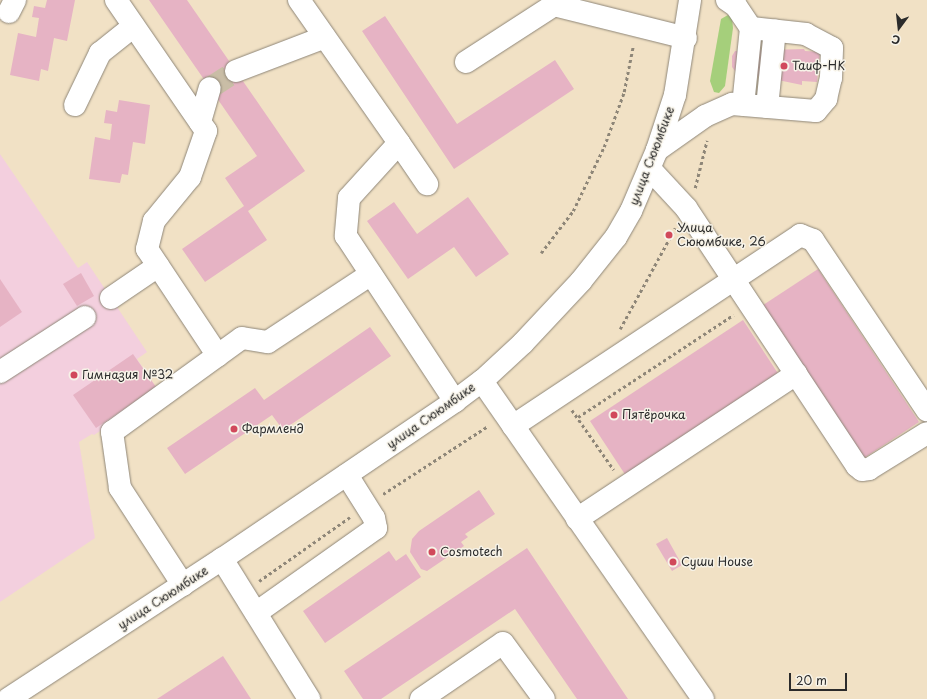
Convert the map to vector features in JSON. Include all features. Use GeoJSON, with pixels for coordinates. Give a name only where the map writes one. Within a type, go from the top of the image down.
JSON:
{"type":"FeatureCollection","features":[{"type":"Feature","properties":{"kind":"street"},"geometry":{"type":"LineString","coordinates":[[116,0],[206,131],[190,177],[154,221],[147,249],[218,356]]}},
{"type":"Feature","properties":{"kind":"street"},"geometry":{"type":"LineString","coordinates":[[299,0],[427,184]]}},
{"type":"Feature","properties":{"kind":"street","name":"улица Сююмбике"},"geometry":{"type":"LineString","coordinates":[[8,699],[183,585],[455,402],[482,381],[522,343],[581,281],[616,237],[631,211],[653,159],[675,95],[686,38],[690,0]]}},
{"type":"Feature","properties":{"kind":"street"},"geometry":{"type":"LineString","coordinates":[[727,0],[736,6],[751,28],[730,107]]}},
{"type":"Feature","properties":{"kind":"street"},"geometry":{"type":"LineString","coordinates":[[466,62],[553,2],[637,26],[686,38]]}},
{"type":"Feature","properties":{"kind":"street"},"geometry":{"type":"LineString","coordinates":[[75,105],[100,53],[134,26]]}},
{"type":"Feature","properties":{"kind":"street"},"geometry":{"type":"LineString","coordinates":[[751,28],[806,34],[832,48],[832,78],[826,99],[816,111],[767,107],[730,107],[653,159],[857,466],[862,470],[869,469],[927,433]]}},
{"type":"Feature","properties":{"kind":"street"},"geometry":{"type":"LineString","coordinates":[[767,107],[775,30]]}},
{"type":"Feature","properties":{"kind":"street"},"geometry":{"type":"LineString","coordinates":[[236,71],[325,37]]}},
{"type":"Feature","properties":{"kind":"street"},"geometry":{"type":"LineString","coordinates":[[200,122],[210,88]]}},
{"type":"Feature","properties":{"kind":"street"},"geometry":{"type":"LineString","coordinates":[[399,143],[349,198],[346,236],[455,402]]}},
{"type":"Feature","properties":{"kind":"street"},"geometry":{"type":"LineString","coordinates":[[509,420],[561,393],[795,236],[807,235],[813,240],[927,410]]}},
{"type":"Feature","properties":{"kind":"street"},"geometry":{"type":"LineString","coordinates":[[111,298],[158,266]]}},
{"type":"Feature","properties":{"kind":"street"},"geometry":{"type":"LineString","coordinates":[[183,585],[120,488],[112,432],[242,338],[268,342],[371,274]]}},
{"type":"Feature","properties":{"kind":"street"},"geometry":{"type":"LineString","coordinates":[[0,372],[85,317]]}},
{"type":"Feature","properties":{"kind":"street"},"geometry":{"type":"LineString","coordinates":[[577,518],[796,374]]}},
{"type":"Feature","properties":{"kind":"street"},"geometry":{"type":"LineString","coordinates":[[482,381],[703,699]]}},
{"type":"Feature","properties":{"kind":"street"},"geometry":{"type":"LineString","coordinates":[[256,613],[372,533],[377,525],[367,505],[347,475]]}},
{"type":"Feature","properties":{"kind":"street"},"geometry":{"type":"LineString","coordinates":[[222,559],[309,699]]}},
{"type":"Feature","properties":{"kind":"street"},"geometry":{"type":"LineString","coordinates":[[421,699],[503,643],[544,699]]}},
{"type":"Feature","properties":{"kind":"path"},"geometry":{"type":"LineString","coordinates":[[541,253],[573,211],[604,147],[624,92],[637,26]]}},
{"type":"Feature","properties":{"kind":"path"},"geometry":{"type":"LineString","coordinates":[[616,337],[686,208],[730,107]]}},
{"type":"Feature","properties":{"kind":"path"},"geometry":{"type":"LineString","coordinates":[[578,418],[750,303]]}},
{"type":"Feature","properties":{"kind":"path"},"geometry":{"type":"LineString","coordinates":[[561,393],[625,487]]}},
{"type":"Feature","properties":{"kind":"path"},"geometry":{"type":"LineString","coordinates":[[273,600],[259,581],[261,578],[367,505],[509,420]]}},
{"type":"Feature","properties":{"kind":"shaded area","name":"Гимназия №32"},"geometry":{"type":"Polygon","coordinates":[[[0,154],[78,268],[87,262],[147,352],[137,359],[159,392],[94,435],[92,434],[79,442],[95,538],[0,602],[0,154]]]}},
{"type":"Feature","properties":{"kind":"green space"},"geometry":{"type":"Polygon","coordinates":[[[728,15],[732,18],[733,28],[725,86],[719,93],[714,92],[710,81],[721,19],[728,15]]]}},
{"type":"Feature","properties":{"kind":"building"},"geometry":{"type":"Polygon","coordinates":[[[47,0],[75,0],[67,41],[54,38],[48,71],[41,69],[39,81],[10,75],[18,33],[36,37],[39,18],[32,17],[34,6],[45,8],[47,0]]]}},
{"type":"Feature","properties":{"kind":"building"},"geometry":{"type":"Polygon","coordinates":[[[149,0],[187,0],[305,171],[248,211],[267,240],[205,282],[182,249],[244,206],[225,178],[257,156],[149,0]]]}},
{"type":"Feature","properties":{"kind":"building"},"geometry":{"type":"Polygon","coordinates":[[[385,16],[457,124],[555,60],[574,89],[454,169],[362,31],[385,16]]]}},
{"type":"Feature","properties":{"kind":"building"},"geometry":{"type":"Polygon","coordinates":[[[804,49],[805,51],[820,52],[817,82],[802,81],[802,85],[735,71],[732,67],[732,56],[735,51],[804,49]]]}},
{"type":"Feature","properties":{"kind":"building"},"geometry":{"type":"Polygon","coordinates":[[[119,100],[150,105],[145,144],[133,142],[128,175],[122,174],[120,183],[89,179],[95,137],[110,140],[112,124],[104,123],[106,110],[117,112],[119,100]]]}},
{"type":"Feature","properties":{"kind":"building"},"geometry":{"type":"Polygon","coordinates":[[[468,197],[509,254],[476,277],[454,247],[408,279],[367,221],[394,202],[417,234],[468,197]]]}},
{"type":"Feature","properties":{"kind":"building"},"geometry":{"type":"Polygon","coordinates":[[[818,269],[919,422],[861,460],[760,307],[818,269]]]}},
{"type":"Feature","properties":{"kind":"building"},"geometry":{"type":"Polygon","coordinates":[[[81,273],[94,296],[77,306],[63,284],[81,273]]]}},
{"type":"Feature","properties":{"kind":"building"},"geometry":{"type":"Polygon","coordinates":[[[0,279],[22,312],[0,327],[0,279]]]}},
{"type":"Feature","properties":{"kind":"building"},"geometry":{"type":"Polygon","coordinates":[[[743,320],[781,378],[628,479],[590,421],[743,320]]]}},
{"type":"Feature","properties":{"kind":"building"},"geometry":{"type":"Polygon","coordinates":[[[370,327],[391,356],[283,430],[272,415],[185,474],[167,448],[255,388],[264,400],[370,327]]]}},
{"type":"Feature","properties":{"kind":"building"},"geometry":{"type":"Polygon","coordinates":[[[133,354],[156,387],[96,428],[73,395],[133,354]]]}},
{"type":"Feature","properties":{"kind":"building"},"geometry":{"type":"Polygon","coordinates":[[[479,490],[495,514],[465,534],[468,537],[461,542],[464,546],[427,571],[421,569],[410,552],[412,539],[419,531],[479,490]]]}},
{"type":"Feature","properties":{"kind":"building"},"geometry":{"type":"Polygon","coordinates":[[[667,538],[682,565],[672,571],[656,544],[667,538]]]}},
{"type":"Feature","properties":{"kind":"building"},"geometry":{"type":"Polygon","coordinates":[[[527,548],[628,699],[577,699],[515,609],[381,699],[363,699],[344,671],[527,548]]]}},
{"type":"Feature","properties":{"kind":"building"},"geometry":{"type":"Polygon","coordinates":[[[389,551],[396,561],[406,554],[421,577],[325,643],[303,611],[389,551]]]}},
{"type":"Feature","properties":{"kind":"building"},"geometry":{"type":"Polygon","coordinates":[[[223,656],[251,699],[157,699],[223,656]]]}},
{"type":"Feature","properties":{"kind":"tunnel"},"geometry":{"type":"LineString","coordinates":[[210,88],[236,71]]}},
{"type":"Feature","properties":{"kind":"place","name":"Таиф-НК"},"geometry":{"type":"Point","coordinates":[784,66]}},
{"type":"Feature","properties":{"kind":"place","name":"Улица Сююмбике, 26"},"geometry":{"type":"Point","coordinates":[669,235]}},
{"type":"Feature","properties":{"kind":"place","name":"Гимназия №32"},"geometry":{"type":"Point","coordinates":[74,375]}},
{"type":"Feature","properties":{"kind":"place","name":"Пятёрочка"},"geometry":{"type":"Point","coordinates":[614,415]}},
{"type":"Feature","properties":{"kind":"place","name":"Фармленд"},"geometry":{"type":"Point","coordinates":[234,429]}},
{"type":"Feature","properties":{"kind":"place","name":"Cosmotech"},"geometry":{"type":"Point","coordinates":[432,552]}},
{"type":"Feature","properties":{"kind":"place","name":"Суши House"},"geometry":{"type":"Point","coordinates":[673,562]}}]}
